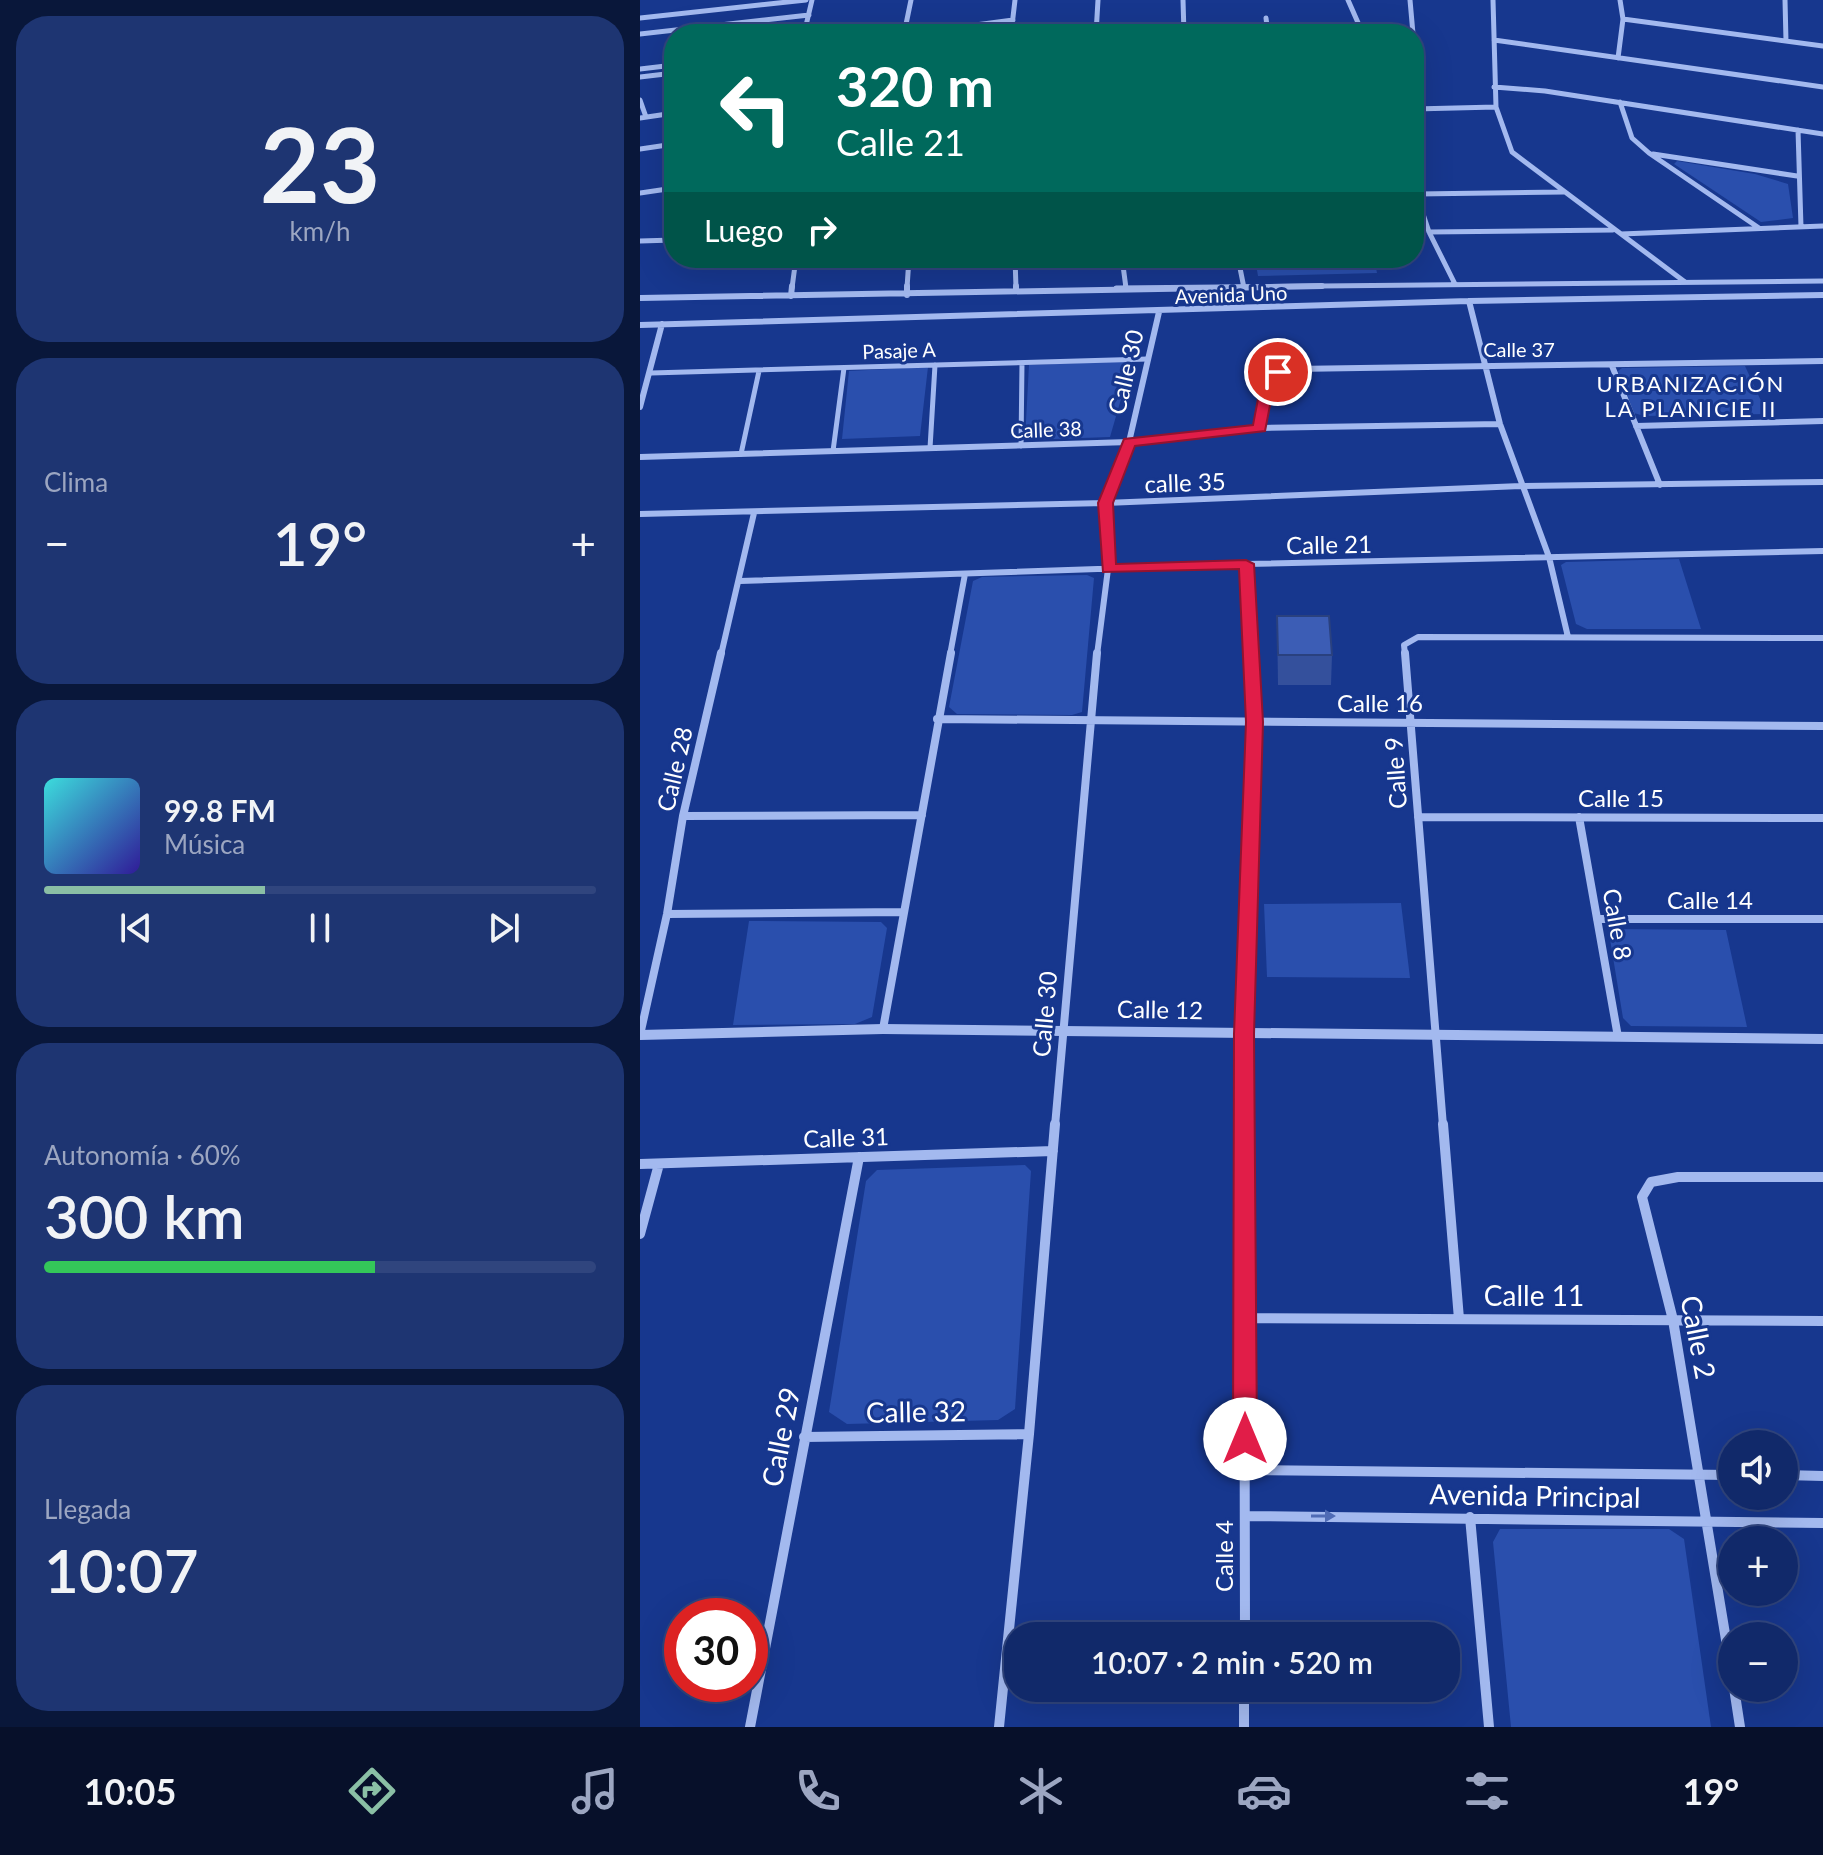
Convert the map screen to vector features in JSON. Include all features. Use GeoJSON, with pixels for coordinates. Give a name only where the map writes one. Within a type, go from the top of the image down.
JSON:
{"type":"FeatureCollection","features":[{"type":"Feature","properties":{"kind":"street"},"geometry":{"type":"LineString","coordinates":[[640,18],[809,0],[807,24]]}},
{"type":"Feature","properties":{"kind":"street"},"geometry":{"type":"LineString","coordinates":[[907,24],[911,0]]}},
{"type":"Feature","properties":{"kind":"street"},"geometry":{"type":"LineString","coordinates":[[1012,24],[1015,0]]}},
{"type":"Feature","properties":{"kind":"street"},"geometry":{"type":"LineString","coordinates":[[1097,24],[1098,0]]}},
{"type":"Feature","properties":{"kind":"street"},"geometry":{"type":"LineString","coordinates":[[1183,0],[1184,24]]}},
{"type":"Feature","properties":{"kind":"street"},"geometry":{"type":"LineString","coordinates":[[1348,0],[1359,24]]}},
{"type":"Feature","properties":{"kind":"street"},"geometry":{"type":"LineString","coordinates":[[1410,0],[1412,24]]}},
{"type":"Feature","properties":{"kind":"street"},"geometry":{"type":"LineString","coordinates":[[1493,0],[1496,107],[1512,152],[1685,283]]}},
{"type":"Feature","properties":{"kind":"street"},"geometry":{"type":"LineString","coordinates":[[1618,58],[1623,19],[1620,0]]}},
{"type":"Feature","properties":{"kind":"street"},"geometry":{"type":"LineString","coordinates":[[1785,0],[1786,41]]}},
{"type":"Feature","properties":{"kind":"street"},"geometry":{"type":"LineString","coordinates":[[729,24],[809,15]]}},
{"type":"Feature","properties":{"kind":"street"},"geometry":{"type":"LineString","coordinates":[[1266,18],[1267,24]]}},
{"type":"Feature","properties":{"kind":"street"},"geometry":{"type":"LineString","coordinates":[[1623,19],[1823,46]]}},
{"type":"Feature","properties":{"kind":"street"},"geometry":{"type":"LineString","coordinates":[[982,24],[1013,20]]}},
{"type":"Feature","properties":{"kind":"street"},"geometry":{"type":"LineString","coordinates":[[640,34],[664,31]]}},
{"type":"Feature","properties":{"kind":"street"},"geometry":{"type":"LineString","coordinates":[[1494,40],[1823,87]]}},
{"type":"Feature","properties":{"kind":"street"},"geometry":{"type":"LineString","coordinates":[[640,70],[664,66]]}},
{"type":"Feature","properties":{"kind":"street"},"geometry":{"type":"LineString","coordinates":[[640,77],[664,74]]}},
{"type":"Feature","properties":{"kind":"street"},"geometry":{"type":"LineString","coordinates":[[1494,87],[1620,102],[1823,134]]}},
{"type":"Feature","properties":{"kind":"street"},"geometry":{"type":"LineString","coordinates":[[640,100],[643,117],[664,114]]}},
{"type":"Feature","properties":{"kind":"street"},"geometry":{"type":"LineString","coordinates":[[1620,102],[1628,132],[1649,153],[1759,228]]}},
{"type":"Feature","properties":{"kind":"street"},"geometry":{"type":"LineString","coordinates":[[1424,109],[1496,107]]}},
{"type":"Feature","properties":{"kind":"street"},"geometry":{"type":"LineString","coordinates":[[1798,130],[1797,176],[1801,227]]}},
{"type":"Feature","properties":{"kind":"street"},"geometry":{"type":"LineString","coordinates":[[640,149],[664,145]]}},
{"type":"Feature","properties":{"kind":"street"},"geometry":{"type":"LineString","coordinates":[[1649,153],[1797,176]]}},
{"type":"Feature","properties":{"kind":"street"},"geometry":{"type":"LineString","coordinates":[[640,193],[664,189]]}},
{"type":"Feature","properties":{"kind":"street"},"geometry":{"type":"LineString","coordinates":[[1424,190],[1564,192]]}},
{"type":"Feature","properties":{"kind":"street"},"geometry":{"type":"LineString","coordinates":[[1424,217],[1455,284]]}},
{"type":"Feature","properties":{"kind":"street"},"geometry":{"type":"LineString","coordinates":[[1429,232],[1617,232],[1823,226]]}},
{"type":"Feature","properties":{"kind":"street"},"geometry":{"type":"LineString","coordinates":[[640,241],[664,240]]}},
{"type":"Feature","properties":{"kind":"street"},"geometry":{"type":"LineString","coordinates":[[791,296],[795,268]]}},
{"type":"Feature","properties":{"kind":"street"},"geometry":{"type":"LineString","coordinates":[[907,295],[908,268]]}},
{"type":"Feature","properties":{"kind":"street"},"geometry":{"type":"LineString","coordinates":[[1015,268],[1016,291]]}},
{"type":"Feature","properties":{"kind":"street"},"geometry":{"type":"LineString","coordinates":[[1123,268],[1126,288]]}},
{"type":"Feature","properties":{"kind":"street"},"geometry":{"type":"LineString","coordinates":[[1240,268],[1244,288]]}},
{"type":"Feature","properties":{"kind":"street","name":"Avenida Uno"},"geometry":{"type":"LineString","coordinates":[[640,298],[907,295],[1126,288],[1823,281]]}},
{"type":"Feature","properties":{"kind":"street","name":"Avenida Uno"},"geometry":{"type":"LineString","coordinates":[[640,325],[1469,301],[1823,295]]}},
{"type":"Feature","properties":{"kind":"street"},"geometry":{"type":"LineString","coordinates":[[1469,301],[1500,424],[1549,557],[1568,637]]}},
{"type":"Feature","properties":{"kind":"street","name":"Calle 30"},"geometry":{"type":"LineString","coordinates":[[999,1727],[1029,1434],[1089,721],[1108,569],[1105,503],[1129,442],[1159,312]]}},
{"type":"Feature","properties":{"kind":"street"},"geometry":{"type":"LineString","coordinates":[[640,407],[662,324]]}},
{"type":"Feature","properties":{"kind":"street","name":"Pasaje A"},"geometry":{"type":"LineString","coordinates":[[650,377],[1148,359]]}},
{"type":"Feature","properties":{"kind":"street","name":"Calle 37"},"geometry":{"type":"LineString","coordinates":[[1260,428],[1268,378],[1294,369],[1823,361]]}},
{"type":"Feature","properties":{"kind":"street"},"geometry":{"type":"LineString","coordinates":[[1021,446],[1022,363]]}},
{"type":"Feature","properties":{"kind":"street"},"geometry":{"type":"LineString","coordinates":[[930,448],[935,365]]}},
{"type":"Feature","properties":{"kind":"street"},"geometry":{"type":"LineString","coordinates":[[1612,366],[1660,485]]}},
{"type":"Feature","properties":{"kind":"street"},"geometry":{"type":"LineString","coordinates":[[833,451],[844,368]]}},
{"type":"Feature","properties":{"kind":"street"},"geometry":{"type":"LineString","coordinates":[[741,454],[759,371]]}},
{"type":"Feature","properties":{"kind":"street"},"geometry":{"type":"LineString","coordinates":[[640,380],[650,377]]}},
{"type":"Feature","properties":{"kind":"street"},"geometry":{"type":"LineString","coordinates":[[1636,426],[1823,421]]}},
{"type":"Feature","properties":{"kind":"street","name":"Calle 38"},"geometry":{"type":"LineString","coordinates":[[640,457],[1129,442],[1260,428],[1500,424]]}},
{"type":"Feature","properties":{"kind":"street","name":"calle 35"},"geometry":{"type":"LineString","coordinates":[[754,513],[1521,486],[1823,482]]}},
{"type":"Feature","properties":{"kind":"street"},"geometry":{"type":"LineString","coordinates":[[640,514],[754,513]]}},
{"type":"Feature","properties":{"kind":"street","name":"Calle 28"},"geometry":{"type":"LineString","coordinates":[[640,1035],[667,914],[683,816],[754,513]]}},
{"type":"Feature","properties":{"kind":"street","name":"Calle 21"},"geometry":{"type":"LineString","coordinates":[[740,581],[1246,564],[1823,551]]}},
{"type":"Feature","properties":{"kind":"street","name":"Calle 4"},"geometry":{"type":"LineString","coordinates":[[1245,1622],[1244,1034],[1254,722],[1246,564]]}},
{"type":"Feature","properties":{"kind":"street"},"geometry":{"type":"LineString","coordinates":[[883,1029],[965,574]]}},
{"type":"Feature","properties":{"kind":"street","name":"Calle 9"},"geometry":{"type":"LineString","coordinates":[[1459,1319],[1404,645],[1418,637],[1823,638]]}},
{"type":"Feature","properties":{"kind":"street","name":"Calle 16"},"geometry":{"type":"LineString","coordinates":[[937,719],[1823,726]]}},
{"type":"Feature","properties":{"kind":"street"},"geometry":{"type":"LineString","coordinates":[[683,816],[922,815]]}},
{"type":"Feature","properties":{"kind":"street","name":"Calle 15"},"geometry":{"type":"LineString","coordinates":[[1418,817],[1823,818]]}},
{"type":"Feature","properties":{"kind":"street","name":"Calle 8"},"geometry":{"type":"LineString","coordinates":[[1579,817],[1618,1037]]}},
{"type":"Feature","properties":{"kind":"street"},"geometry":{"type":"LineString","coordinates":[[667,914],[904,912]]}},
{"type":"Feature","properties":{"kind":"street","name":"Calle 14"},"geometry":{"type":"LineString","coordinates":[[1597,919],[1823,919]]}},
{"type":"Feature","properties":{"kind":"street","name":"Calle 12"},"geometry":{"type":"LineString","coordinates":[[640,1035],[883,1029],[1823,1039]]}},
{"type":"Feature","properties":{"kind":"street","name":"Calle 31"},"geometry":{"type":"LineString","coordinates":[[640,1164],[1053,1151]]}},
{"type":"Feature","properties":{"kind":"street","name":"Calle 29"},"geometry":{"type":"LineString","coordinates":[[750,1727],[859,1157]]}},
{"type":"Feature","properties":{"kind":"street"},"geometry":{"type":"LineString","coordinates":[[640,1234],[659,1164]]}},
{"type":"Feature","properties":{"kind":"street","name":"Calle 2"},"geometry":{"type":"LineString","coordinates":[[1724,1622],[1673,1320],[1642,1197],[1651,1182],[1678,1177],[1823,1177]]}},
{"type":"Feature","properties":{"kind":"street","name":"Calle 11"},"geometry":{"type":"LineString","coordinates":[[1245,1318],[1823,1321]]}},
{"type":"Feature","properties":{"kind":"street","name":"Calle 32"},"geometry":{"type":"LineString","coordinates":[[804,1437],[1029,1434]]}},
{"type":"Feature","properties":{"kind":"street","name":"Avenida Principal"},"geometry":{"type":"LineString","coordinates":[[1245,1470],[1718,1475]]}},
{"type":"Feature","properties":{"kind":"street"},"geometry":{"type":"LineString","coordinates":[[1798,1475],[1823,1476]]}},
{"type":"Feature","properties":{"kind":"street","name":"Avenida Principal"},"geometry":{"type":"LineString","coordinates":[[1245,1516],[1823,1523]]}},
{"type":"Feature","properties":{"kind":"street"},"geometry":{"type":"LineString","coordinates":[[1470,1517],[1489,1727]]}},
{"type":"Feature","properties":{"kind":"street"},"geometry":{"type":"LineString","coordinates":[[1244,1702],[1244,1727]]}},
{"type":"Feature","properties":{"kind":"street"},"geometry":{"type":"LineString","coordinates":[[1736,1702],[1740,1727]]}},
{"type":"Feature","properties":{"kind":"shaded area"},"geometry":{"type":"Polygon","coordinates":[[[1677,161],[1755,174],[1788,184],[1793,218],[1761,222],[1674,164],[1677,161]]]}},
{"type":"Feature","properties":{"kind":"shaded area"},"geometry":{"type":"Polygon","coordinates":[[[1257,268],[1376,268],[1377,273],[1258,276],[1257,268]]]}},
{"type":"Feature","properties":{"kind":"shaded area"},"geometry":{"type":"Polygon","coordinates":[[[1132,361],[1110,437],[1025,440],[1029,365],[1132,361]]]}},
{"type":"Feature","properties":{"kind":"shaded area"},"geometry":{"type":"Polygon","coordinates":[[[1745,366],[1767,414],[1644,416],[1634,413],[1618,371],[1622,368],[1745,366]]]}},
{"type":"Feature","properties":{"kind":"shaded area"},"geometry":{"type":"Polygon","coordinates":[[[928,367],[920,436],[842,439],[849,371],[928,367]]]}},
{"type":"Feature","properties":{"kind":"shaded area"},"geometry":{"type":"Polygon","coordinates":[[[1679,559],[1701,629],[1587,629],[1576,624],[1561,565],[1566,562],[1679,559]]]}},
{"type":"Feature","properties":{"kind":"shaded area"},"geometry":{"type":"Polygon","coordinates":[[[1087,575],[1094,578],[1082,712],[1072,715],[957,714],[949,707],[973,581],[982,577],[1087,575]]]}},
{"type":"Feature","properties":{"kind":"shaded area"},"geometry":{"type":"Polygon","coordinates":[[[1401,903],[1410,978],[1267,977],[1264,904],[1401,903]]]}},
{"type":"Feature","properties":{"kind":"shaded area"},"geometry":{"type":"Polygon","coordinates":[[[749,921],[881,922],[887,928],[872,1017],[855,1024],[733,1025],[749,921]]]}},
{"type":"Feature","properties":{"kind":"shaded area"},"geometry":{"type":"Polygon","coordinates":[[[1611,929],[1726,930],[1747,1027],[1631,1026],[1623,1018],[1609,933],[1611,929]]]}},
{"type":"Feature","properties":{"kind":"shaded area"},"geometry":{"type":"Polygon","coordinates":[[[1025,1165],[1031,1171],[1015,1409],[998,1420],[847,1424],[829,1412],[866,1181],[877,1170],[1025,1165]]]}},
{"type":"Feature","properties":{"kind":"shaded area"},"geometry":{"type":"Polygon","coordinates":[[[1500,1529],[1669,1529],[1684,1539],[1711,1727],[1511,1727],[1493,1542],[1500,1529]]]}},
{"type":"Feature","properties":{"kind":"building"},"geometry":{"type":"Polygon","coordinates":[[[1277,616],[1329,616],[1332,655],[1278,655],[1277,616]]]}},
{"type":"Feature","properties":{"kind":"district","name":"URBANIZACIÓN LA PLANICIE II"},"geometry":{"type":"Point","coordinates":[1691,396]}},
{"type":"Feature","properties":{"kind":"route"},"geometry":{"type":"LineString","coordinates":[[1245,1439],[1244,1034],[1254,722],[1246,564],[1108,569],[1105,503],[1129,442],[1260,428],[1268,378],[1278,372]]}}]}
